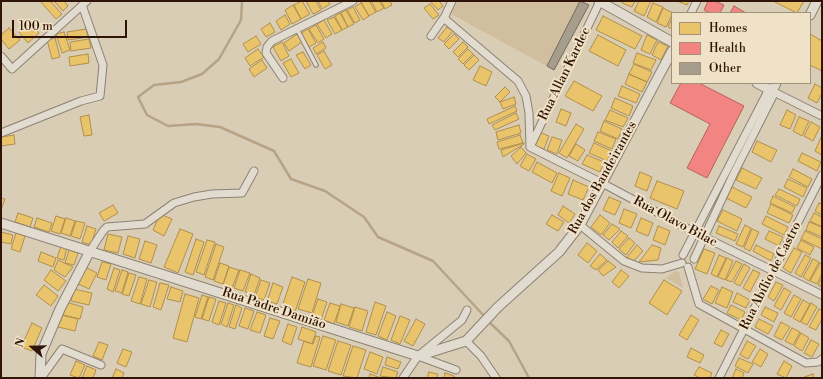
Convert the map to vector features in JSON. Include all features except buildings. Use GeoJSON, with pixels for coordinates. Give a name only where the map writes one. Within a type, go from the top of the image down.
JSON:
{"type":"FeatureCollection","features":[{"type":"Feature","properties":{"kind":"street"},"geometry":{"type":"LineString","coordinates":[[283,78],[266,53],[267,47],[272,41],[353,1]]}},
{"type":"Feature","properties":{"kind":"street"},"geometry":{"type":"LineString","coordinates":[[431,36],[445,16],[452,1]]}},
{"type":"Feature","properties":{"kind":"street"},"geometry":{"type":"LineString","coordinates":[[600,1],[671,41]]}},
{"type":"Feature","properties":{"kind":"street","name":"Rua Allan Kardec"},"geometry":{"type":"LineString","coordinates":[[530,147],[600,1]]}},
{"type":"Feature","properties":{"kind":"street"},"geometry":{"type":"LineString","coordinates":[[692,12],[697,1]]}},
{"type":"Feature","properties":{"kind":"street"},"geometry":{"type":"LineString","coordinates":[[811,13],[817,1]]}},
{"type":"Feature","properties":{"kind":"street"},"geometry":{"type":"LineString","coordinates":[[1,56],[12,69],[84,3],[103,65],[100,96],[81,101],[1,133]]}},
{"type":"Feature","properties":{"kind":"street"},"geometry":{"type":"LineString","coordinates":[[445,16],[446,20],[518,81],[526,96],[529,113],[530,147]]}},
{"type":"Feature","properties":{"kind":"street","name":"Rua dos Bandeirantes"},"geometry":{"type":"LineString","coordinates":[[466,340],[498,307],[559,252],[580,225],[671,53]]}},
{"type":"Feature","properties":{"kind":"street"},"geometry":{"type":"LineString","coordinates":[[760,84],[773,89],[822,116]]}},
{"type":"Feature","properties":{"kind":"street"},"geometry":{"type":"LineString","coordinates":[[685,261],[692,265],[747,131],[773,89]]}},
{"type":"Feature","properties":{"kind":"street"},"geometry":{"type":"LineString","coordinates":[[773,89],[754,134],[694,232],[685,261],[699,304],[806,363],[818,362],[822,359]]}},
{"type":"Feature","properties":{"kind":"street"},"geometry":{"type":"LineString","coordinates":[[747,131],[754,134]]}},
{"type":"Feature","properties":{"kind":"street","name":"Rua Olavo Bilac"},"geometry":{"type":"LineString","coordinates":[[530,147],[602,183],[703,237],[822,295]]}},
{"type":"Feature","properties":{"kind":"street"},"geometry":{"type":"LineString","coordinates":[[40,378],[41,354],[60,310],[90,252],[107,227],[145,224],[174,203],[194,197],[212,194],[242,194],[254,171]]}},
{"type":"Feature","properties":{"kind":"street","name":"Rua Abílio de Castro"},"geometry":{"type":"LineString","coordinates":[[719,378],[822,176]]}},
{"type":"Feature","properties":{"kind":"street","name":"Rua Padre Damião"},"geometry":{"type":"LineString","coordinates":[[1,223],[418,356],[456,370]]}},
{"type":"Feature","properties":{"kind":"street"},"geometry":{"type":"LineString","coordinates":[[580,225],[624,261],[642,268],[662,269],[685,261],[689,254],[694,259]]}},
{"type":"Feature","properties":{"kind":"street"},"geometry":{"type":"LineString","coordinates":[[403,378],[418,356],[462,320],[467,310]]}},
{"type":"Feature","properties":{"kind":"street"},"geometry":{"type":"LineString","coordinates":[[418,356],[466,340],[481,356],[496,378]]}},
{"type":"Feature","properties":{"kind":"street"},"geometry":{"type":"LineString","coordinates":[[40,378],[62,349],[101,365]]}},
{"type":"Feature","properties":{"kind":"lane"},"geometry":{"type":"LineString","coordinates":[[297,29],[316,65]]}},
{"type":"Feature","properties":{"kind":"shaded area"},"geometry":{"type":"Polygon","coordinates":[[[458,1],[581,1],[589,5],[554,70],[451,14],[458,1]]]}},
{"type":"Feature","properties":{"kind":"shaded area"},"geometry":{"type":"Polygon","coordinates":[[[675,271],[679,272],[683,288],[666,278],[675,271]]]}},
{"type":"Feature","properties":{"kind":"waterway"},"geometry":{"type":"LineString","coordinates":[[242,1],[241,20],[219,59],[202,74],[181,82],[154,85],[138,97],[147,115],[168,126],[196,124],[220,127],[274,151],[291,179],[325,191],[364,217],[378,237],[433,261],[485,317]]}},
{"type":"Feature","properties":{"kind":"waterway"},"geometry":{"type":"LineString","coordinates":[[488,321],[509,341],[529,378]]}}]}
